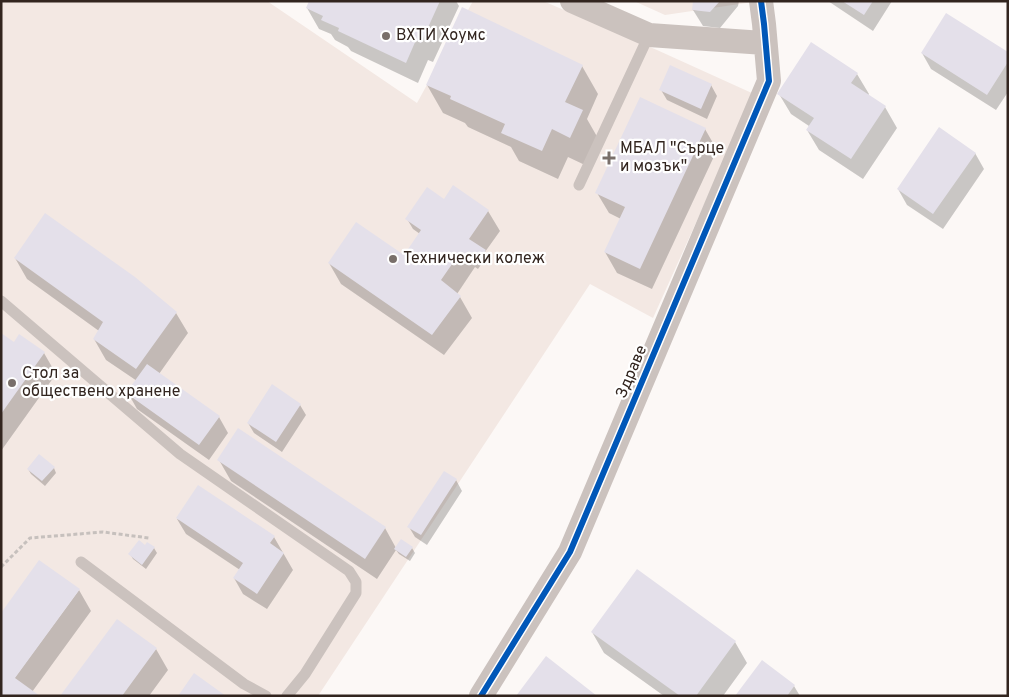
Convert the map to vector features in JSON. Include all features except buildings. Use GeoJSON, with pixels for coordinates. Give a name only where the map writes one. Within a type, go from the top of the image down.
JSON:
{"type":"FeatureCollection","features":[{"type":"Feature","properties":{"kind":"street"},"geometry":{"type":"LineString","coordinates":[[572,1],[649,35],[765,43]]}},
{"type":"Feature","properties":{"kind":"street","name":"Здраве"},"geometry":{"type":"LineString","coordinates":[[481,696],[570,552],[769,81],[761,1]]}},
{"type":"Feature","properties":{"kind":"lane"},"geometry":{"type":"LineString","coordinates":[[579,185],[649,35]]}},
{"type":"Feature","properties":{"kind":"lane"},"geometry":{"type":"LineString","coordinates":[[1,301],[180,454],[349,571],[356,582],[356,593],[305,674],[287,696]]}},
{"type":"Feature","properties":{"kind":"lane"},"geometry":{"type":"LineString","coordinates":[[81,562],[244,684],[266,696]]}},
{"type":"Feature","properties":{"kind":"path"},"geometry":{"type":"LineString","coordinates":[[1,567],[30,538],[103,532],[150,538]]}},
{"type":"Feature","properties":{"kind":"shaded area"},"geometry":{"type":"Polygon","coordinates":[[[1,1],[267,1],[417,103],[473,1],[543,1],[754,94],[653,318],[590,284],[318,696],[1,696],[1,1]]]}},
{"type":"Feature","properties":{"kind":"shaded area"},"geometry":{"type":"Polygon","coordinates":[[[634,1],[760,1],[665,15],[634,1]]]}},
{"type":"Feature","properties":{"kind":"cycle path"},"geometry":{"type":"LineString","coordinates":[[481,696],[570,552],[769,81],[761,1]]}},
{"type":"Feature","properties":{"kind":"place","name":"ВХТИ Хоумс"},"geometry":{"type":"Point","coordinates":[386,36]}},
{"type":"Feature","properties":{"kind":"place","name":"МБАЛ \"Сърце и мозък\""},"geometry":{"type":"Point","coordinates":[609,158]}},
{"type":"Feature","properties":{"kind":"place","name":"Технически колеж"},"geometry":{"type":"Point","coordinates":[393,259]}},
{"type":"Feature","properties":{"kind":"place","name":"Стол за обществено хранене"},"geometry":{"type":"Point","coordinates":[12,383]}}]}
